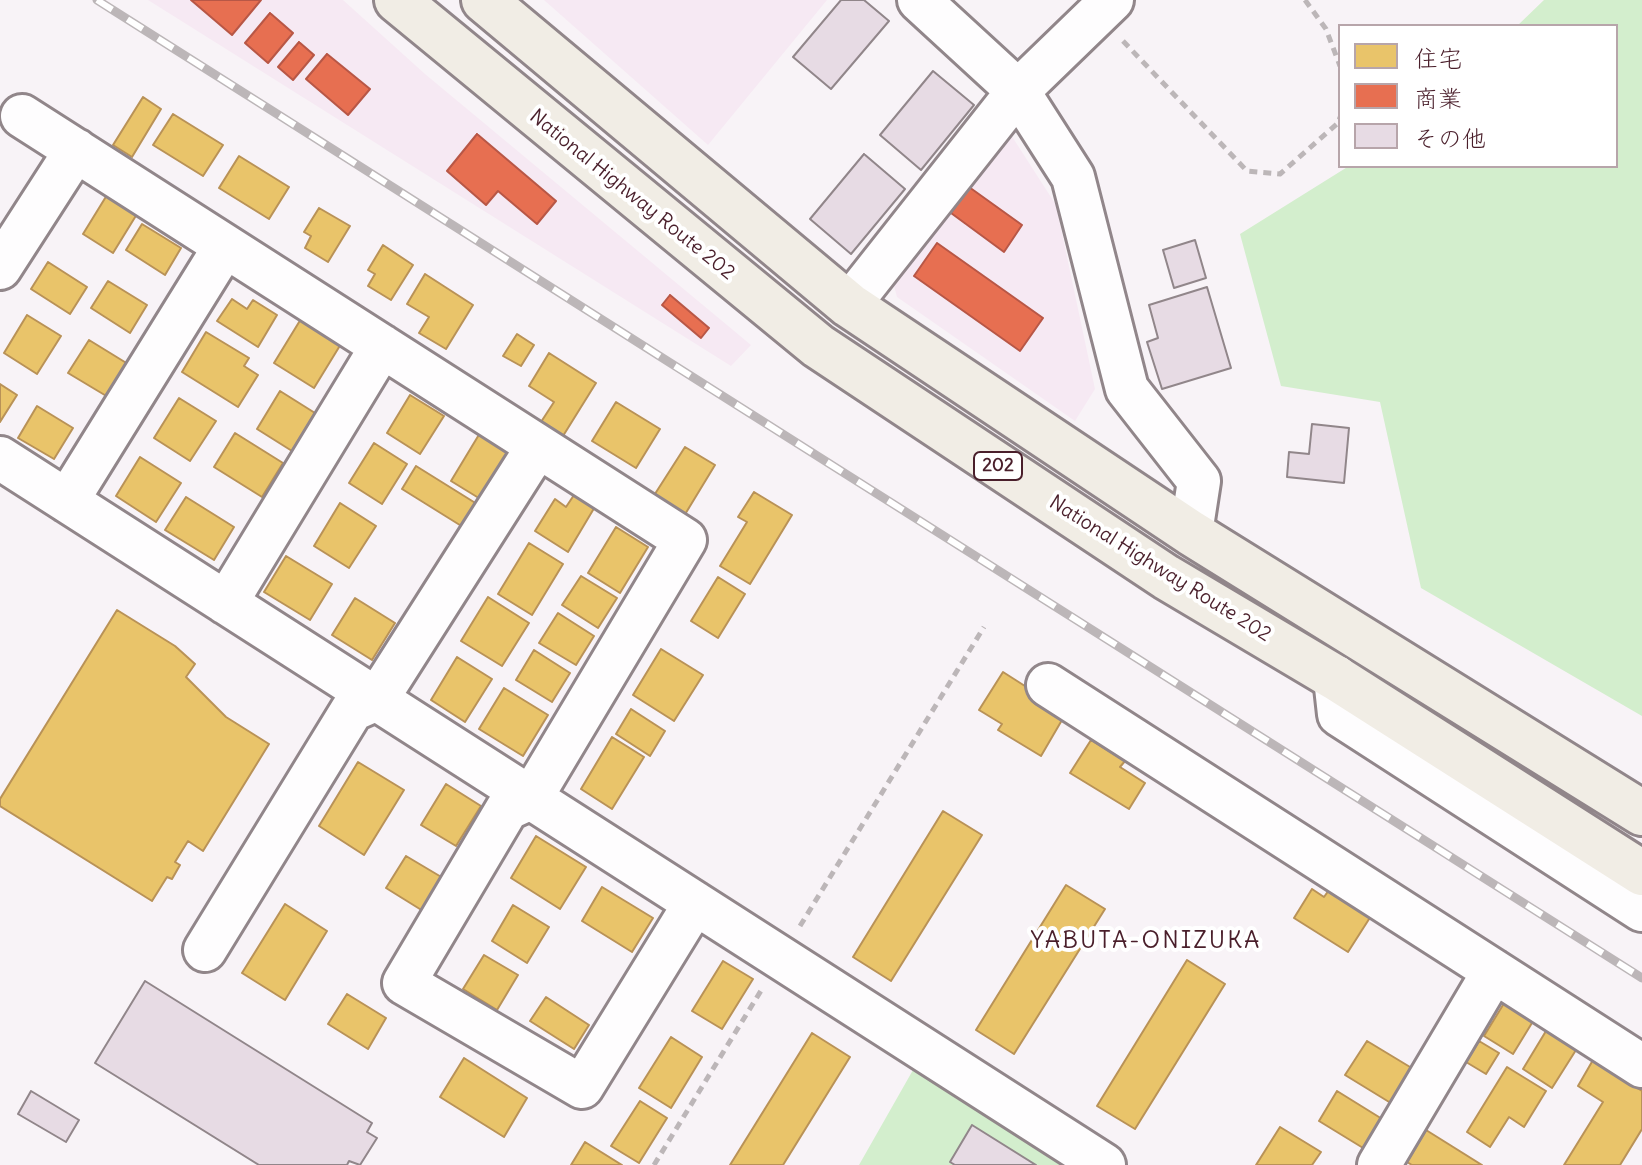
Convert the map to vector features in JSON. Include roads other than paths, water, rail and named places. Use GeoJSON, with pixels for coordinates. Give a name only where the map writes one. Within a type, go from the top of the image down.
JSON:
{"type":"FeatureCollection","features":[{"type":"Feature","properties":{"kind":"highway","name":"National Highway Route 202"},"geometry":{"type":"LineString","coordinates":[[397,0],[818,346],[1166,577],[1336,678],[1642,873]]}},
{"type":"Feature","properties":{"kind":"highway","name":"202"},"geometry":{"type":"LineString","coordinates":[[484,0],[849,305],[1191,533],[1642,813]]}},
{"type":"Feature","properties":{"kind":"main road"},"geometry":{"type":"LineString","coordinates":[[1336,678],[1340,714],[1642,909]]}},
{"type":"Feature","properties":{"kind":"street"},"geometry":{"type":"LineString","coordinates":[[919,0],[1018,91],[1073,177],[1127,389],[1199,481],[1191,533]]}},
{"type":"Feature","properties":{"kind":"street"},"geometry":{"type":"LineString","coordinates":[[849,305],[1018,91],[1105,7]]}},
{"type":"Feature","properties":{"kind":"street"},"geometry":{"type":"LineString","coordinates":[[22,116],[685,540],[531,798],[507,809],[404,983],[582,1087],[695,903]]}},
{"type":"Feature","properties":{"kind":"street"},"geometry":{"type":"LineString","coordinates":[[0,268],[76,150]]}},
{"type":"Feature","properties":{"kind":"street"},"geometry":{"type":"LineString","coordinates":[[67,501],[225,246]]}},
{"type":"Feature","properties":{"kind":"street"},"geometry":{"type":"LineString","coordinates":[[226,603],[382,346]]}},
{"type":"Feature","properties":{"kind":"street"},"geometry":{"type":"LineString","coordinates":[[205,950],[352,710],[377,699],[538,446]]}},
{"type":"Feature","properties":{"kind":"street"},"geometry":{"type":"LineString","coordinates":[[0,458],[1104,1165]]}},
{"type":"Feature","properties":{"kind":"street"},"geometry":{"type":"LineString","coordinates":[[1048,685],[1642,1066]]}},
{"type":"Feature","properties":{"kind":"street"},"geometry":{"type":"LineString","coordinates":[[1379,1165],[1494,971]]}},
{"type":"Feature","properties":{"kind":"railway"},"geometry":{"type":"LineString","coordinates":[[97,0],[1642,978]]}},
{"type":"Feature","properties":{"kind":"district","name":"YABUTA-ONIZUKA"},"geometry":{"type":"Point","coordinates":[1146,941]}}]}
